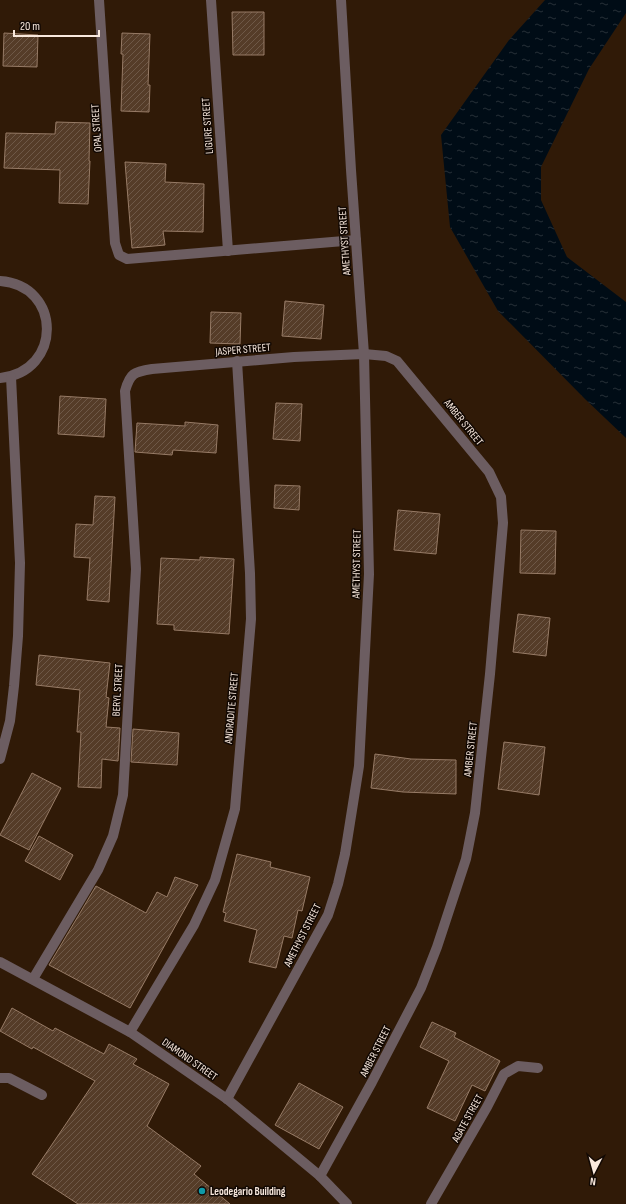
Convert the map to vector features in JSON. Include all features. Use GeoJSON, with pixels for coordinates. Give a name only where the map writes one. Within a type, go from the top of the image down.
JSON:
{"type":"FeatureCollection","features":[{"type":"Feature","properties":{"kind":"street","name":"OPAL STREET"},"geometry":{"type":"LineString","coordinates":[[99,0],[115,243],[119,254],[127,259],[228,251]]}},
{"type":"Feature","properties":{"kind":"street","name":"LIGURE STREET"},"geometry":{"type":"LineString","coordinates":[[211,0],[228,251]]}},
{"type":"Feature","properties":{"kind":"street","name":"AMETHYST STREET"},"geometry":{"type":"LineString","coordinates":[[227,1099],[328,915],[338,884],[345,854],[359,766],[369,574],[364,354],[342,0]]}},
{"type":"Feature","properties":{"kind":"street"},"geometry":{"type":"LineString","coordinates":[[228,251],[356,240]]}},
{"type":"Feature","properties":{"kind":"street"},"geometry":{"type":"LineString","coordinates":[[0,281],[9,282],[24,288],[36,299],[45,313],[47,329],[45,345],[37,359],[26,370],[10,377],[0,378]]}},
{"type":"Feature","properties":{"kind":"street","name":"JASPER STREET"},"geometry":{"type":"LineString","coordinates":[[128,380],[136,371],[152,369],[294,357],[364,354]]}},
{"type":"Feature","properties":{"kind":"street","name":"AMBER STREET"},"geometry":{"type":"LineString","coordinates":[[320,1176],[372,1082],[421,988],[437,947],[466,858],[475,814],[490,674],[503,523],[501,496],[489,472],[398,361],[386,356],[364,354]]}},
{"type":"Feature","properties":{"kind":"street","name":"ANDRADITE STREET"},"geometry":{"type":"LineString","coordinates":[[130,1032],[197,918],[215,880],[235,809],[251,619],[250,573],[237,362]]}},
{"type":"Feature","properties":{"kind":"street"},"geometry":{"type":"LineString","coordinates":[[0,759],[10,721],[14,686],[18,636],[20,570],[10,377]]}},
{"type":"Feature","properties":{"kind":"street","name":"BERYL STREET"},"geometry":{"type":"LineString","coordinates":[[33,979],[98,870],[113,836],[123,795],[136,569],[125,391],[128,380]]}},
{"type":"Feature","properties":{"kind":"street","name":"DIAMOND STREET"},"geometry":{"type":"LineString","coordinates":[[0,962],[130,1032],[227,1099],[320,1176],[347,1204]]}},
{"type":"Feature","properties":{"kind":"street","name":"AGATE STREET"},"geometry":{"type":"LineString","coordinates":[[431,1204],[487,1107],[504,1074],[518,1066],[538,1068]]}},
{"type":"Feature","properties":{"kind":"street"},"geometry":{"type":"LineString","coordinates":[[0,1078],[9,1078],[42,1095]]}},
{"type":"Feature","properties":{"kind":"water"},"geometry":{"type":"Polygon","coordinates":[[[545,0],[626,0],[626,13],[589,69],[541,167],[541,200],[567,257],[626,302],[626,438],[498,311],[450,227],[441,135],[509,40],[545,0]]]}},
{"type":"Feature","properties":{"kind":"building"},"geometry":{"type":"Polygon","coordinates":[[[232,12],[264,12],[264,55],[233,55],[232,12]]]}},
{"type":"Feature","properties":{"kind":"building"},"geometry":{"type":"Polygon","coordinates":[[[4,33],[38,35],[37,67],[3,66],[4,33]]]}},
{"type":"Feature","properties":{"kind":"building"},"geometry":{"type":"Polygon","coordinates":[[[122,33],[150,34],[148,85],[150,85],[149,112],[121,111],[123,54],[121,54],[122,33]]]}},
{"type":"Feature","properties":{"kind":"building"},"geometry":{"type":"Polygon","coordinates":[[[56,122],[90,123],[88,204],[59,203],[60,170],[4,168],[6,133],[55,134],[56,122]]]}},
{"type":"Feature","properties":{"kind":"building"},"geometry":{"type":"Polygon","coordinates":[[[125,162],[166,164],[165,182],[204,184],[203,232],[163,231],[165,245],[132,248],[125,162]]]}},
{"type":"Feature","properties":{"kind":"building"},"geometry":{"type":"Polygon","coordinates":[[[285,301],[324,305],[321,339],[282,336],[285,301]]]}},
{"type":"Feature","properties":{"kind":"building"},"geometry":{"type":"Polygon","coordinates":[[[211,312],[241,313],[240,344],[210,343],[211,312]]]}},
{"type":"Feature","properties":{"kind":"building"},"geometry":{"type":"Polygon","coordinates":[[[60,396],[106,399],[104,437],[58,434],[60,396]]]}},
{"type":"Feature","properties":{"kind":"building"},"geometry":{"type":"Polygon","coordinates":[[[276,403],[302,404],[300,441],[273,439],[276,403]]]}},
{"type":"Feature","properties":{"kind":"building"},"geometry":{"type":"Polygon","coordinates":[[[185,422],[218,425],[216,453],[173,450],[172,455],[135,452],[137,423],[185,426],[185,422]]]}},
{"type":"Feature","properties":{"kind":"building"},"geometry":{"type":"Polygon","coordinates":[[[275,485],[300,486],[299,510],[274,508],[275,485]]]}},
{"type":"Feature","properties":{"kind":"building"},"geometry":{"type":"Polygon","coordinates":[[[95,496],[115,497],[109,602],[87,600],[90,558],[74,557],[76,524],[93,525],[95,496]]]}},
{"type":"Feature","properties":{"kind":"building"},"geometry":{"type":"Polygon","coordinates":[[[398,510],[440,514],[436,554],[394,550],[398,510]]]}},
{"type":"Feature","properties":{"kind":"building"},"geometry":{"type":"Polygon","coordinates":[[[521,530],[556,531],[555,574],[520,573],[521,530]]]}},
{"type":"Feature","properties":{"kind":"building"},"geometry":{"type":"Polygon","coordinates":[[[200,557],[234,559],[229,634],[174,630],[174,625],[157,624],[161,558],[200,560],[200,557]]]}},
{"type":"Feature","properties":{"kind":"building"},"geometry":{"type":"Polygon","coordinates":[[[518,614],[550,618],[546,656],[513,652],[518,614]]]}},
{"type":"Feature","properties":{"kind":"building"},"geometry":{"type":"Polygon","coordinates":[[[39,655],[110,663],[106,697],[109,698],[106,727],[120,728],[118,761],[102,759],[101,788],[78,787],[81,732],[77,732],[80,690],[36,685],[39,655]]]}},
{"type":"Feature","properties":{"kind":"building"},"geometry":{"type":"Polygon","coordinates":[[[133,729],[179,733],[177,765],[131,762],[133,729]]]}},
{"type":"Feature","properties":{"kind":"building"},"geometry":{"type":"Polygon","coordinates":[[[504,742],[545,747],[539,795],[498,789],[504,742]]]}},
{"type":"Feature","properties":{"kind":"building"},"geometry":{"type":"Polygon","coordinates":[[[375,754],[411,759],[456,760],[456,794],[403,792],[371,788],[375,754]]]}},
{"type":"Feature","properties":{"kind":"building"},"geometry":{"type":"Polygon","coordinates":[[[32,773],[61,788],[29,850],[0,835],[32,773]]]}},
{"type":"Feature","properties":{"kind":"building"},"geometry":{"type":"Polygon","coordinates":[[[39,836],[73,855],[60,880],[25,861],[39,836]]]}},
{"type":"Feature","properties":{"kind":"building"},"geometry":{"type":"Polygon","coordinates":[[[237,854],[271,862],[270,867],[310,877],[302,911],[298,910],[292,938],[284,936],[276,968],[249,962],[257,930],[224,921],[226,913],[223,912],[237,854]]]}},
{"type":"Feature","properties":{"kind":"building"},"geometry":{"type":"Polygon","coordinates":[[[175,877],[198,885],[130,1008],[49,965],[96,886],[146,913],[157,892],[167,897],[175,877]]]}},
{"type":"Feature","properties":{"kind":"building"},"geometry":{"type":"Polygon","coordinates":[[[12,1008],[53,1031],[55,1028],[104,1054],[109,1044],[137,1059],[133,1064],[169,1084],[147,1126],[201,1166],[194,1174],[230,1204],[78,1204],[32,1174],[95,1081],[33,1047],[32,1049],[0,1031],[12,1008]]]}},
{"type":"Feature","properties":{"kind":"building"},"geometry":{"type":"Polygon","coordinates":[[[432,1022],[456,1033],[454,1037],[500,1061],[485,1091],[472,1085],[455,1121],[427,1108],[449,1061],[420,1047],[432,1022]]]}},
{"type":"Feature","properties":{"kind":"building"},"geometry":{"type":"Polygon","coordinates":[[[299,1083],[343,1107],[319,1149],[275,1125],[299,1083]]]}},
{"type":"Feature","properties":{"kind":"place","name":"Leodegario Building"},"geometry":{"type":"Point","coordinates":[202,1191]}}]}
